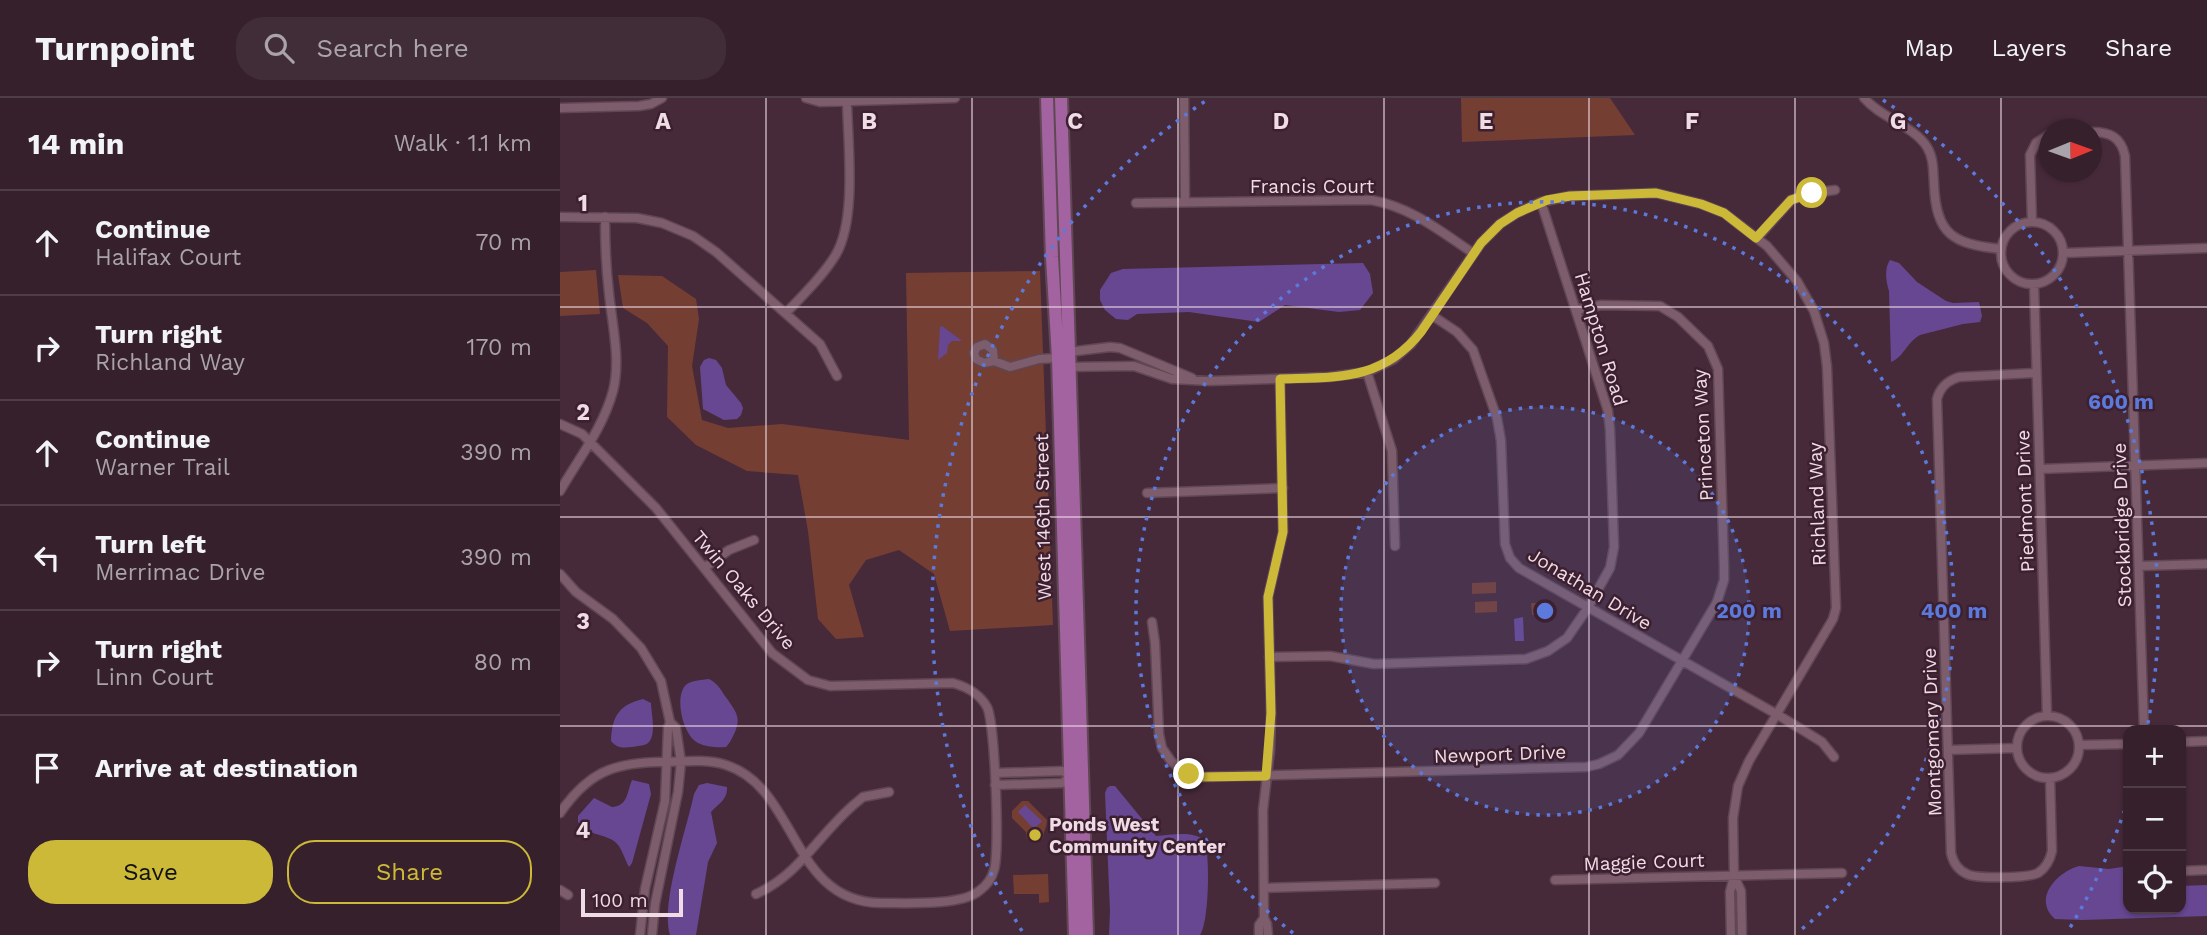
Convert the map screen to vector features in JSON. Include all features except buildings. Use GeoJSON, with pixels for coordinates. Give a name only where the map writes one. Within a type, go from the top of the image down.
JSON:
{"type":"FeatureCollection","features":[{"type":"Feature","properties":{"kind":"main road","name":"West 146th Street"},"geometry":{"type":"LineString","coordinates":[[1047,98],[1052,257],[1063,359]]}},
{"type":"Feature","properties":{"kind":"main road","name":"West 146th Street"},"geometry":{"type":"LineString","coordinates":[[1061,98],[1063,359],[1076,776],[1075,935]]}},
{"type":"Feature","properties":{"kind":"main road","name":"West 146th Street"},"geometry":{"type":"LineString","coordinates":[[1076,776],[1087,935]]}},
{"type":"Feature","properties":{"kind":"street"},"geometry":{"type":"LineString","coordinates":[[806,98],[820,102],[955,99]]}},
{"type":"Feature","properties":{"kind":"street"},"geometry":{"type":"LineString","coordinates":[[1184,98],[1185,202]]}},
{"type":"Feature","properties":{"kind":"street"},"geometry":{"type":"LineString","coordinates":[[1864,98],[1881,114],[1914,133],[1927,146],[1932,162],[1936,211],[1947,230],[1961,241],[1972,245],[2001,249]]}},
{"type":"Feature","properties":{"kind":"street"},"geometry":{"type":"LineString","coordinates":[[560,108],[630,107],[661,99]]}},
{"type":"Feature","properties":{"kind":"street"},"geometry":{"type":"LineString","coordinates":[[786,313],[829,265],[843,239],[849,210],[847,102]]}},
{"type":"Feature","properties":{"kind":"street","name":"Stockbridge Drive"},"geometry":{"type":"LineString","coordinates":[[2102,133],[2117,138],[2124,149],[2144,725]]}},
{"type":"Feature","properties":{"kind":"street"},"geometry":{"type":"LineString","coordinates":[[2032,222],[2030,155],[2039,140]]}},
{"type":"Feature","properties":{"kind":"street"},"geometry":{"type":"LineString","coordinates":[[1756,238],[1791,200],[1812,193],[1835,190]]}},
{"type":"Feature","properties":{"kind":"street","name":"Richland Way"},"geometry":{"type":"LineString","coordinates":[[1367,372],[1402,353],[1433,316],[1474,253],[1500,224],[1541,202],[1570,196],[1656,193],[1701,204],[1724,213],[1767,246],[1790,272],[1807,298],[1820,326],[1828,367],[1836,608],[1833,619],[1749,761],[1735,796],[1732,818],[1734,876],[1730,892],[1731,935]]}},
{"type":"Feature","properties":{"kind":"street","name":"Francis Court"},"geometry":{"type":"LineString","coordinates":[[1136,203],[1359,199],[1384,202],[1411,212],[1474,253]]}},
{"type":"Feature","properties":{"kind":"street","name":"Hampton Road"},"geometry":{"type":"LineString","coordinates":[[1269,657],[1329,656],[1374,664],[1526,659],[1548,651],[1562,642],[1587,609],[1610,568],[1614,547],[1608,411],[1541,202]]}},
{"type":"Feature","properties":{"kind":"street"},"geometry":{"type":"LineString","coordinates":[[560,217],[648,220],[693,236],[716,252],[824,349],[837,376]]}},
{"type":"Feature","properties":{"kind":"street"},"geometry":{"type":"LineString","coordinates":[[560,491],[591,442],[610,401],[616,373],[605,249],[605,217]]}},
{"type":"Feature","properties":{"kind":"street"},"geometry":{"type":"LineString","coordinates":[[2032,222],[2052,229],[2060,239],[2064,253],[2056,275],[2046,282],[2034,285],[2023,283],[2008,274],[2002,262],[2001,249],[2011,230],[2032,222]]}},
{"type":"Feature","properties":{"kind":"street"},"geometry":{"type":"LineString","coordinates":[[2064,253],[2207,248]]}},
{"type":"Feature","properties":{"kind":"street","name":"Piedmont Drive"},"geometry":{"type":"LineString","coordinates":[[2034,285],[2047,715]]}},
{"type":"Feature","properties":{"kind":"street","name":"Princeton Way"},"geometry":{"type":"LineString","coordinates":[[1576,310],[1601,305],[1660,306],[1678,317],[1701,339],[1716,362],[1724,580],[1717,602],[1682,662]]}},
{"type":"Feature","properties":{"kind":"street","name":"Jonathan Drive"},"geometry":{"type":"LineString","coordinates":[[1433,316],[1457,332],[1474,350],[1493,406],[1501,441],[1505,537],[1510,558],[1524,573],[1822,742],[1834,757]]}},
{"type":"Feature","properties":{"kind":"street"},"geometry":{"type":"LineString","coordinates":[[1063,359],[1110,347],[1120,348],[1172,379],[1195,380],[1348,376],[1367,372],[1392,451],[1395,546]]}},
{"type":"Feature","properties":{"kind":"street"},"geometry":{"type":"LineString","coordinates":[[994,361],[1010,367],[1039,359],[1063,359],[1118,366],[1144,363]]}},
{"type":"Feature","properties":{"kind":"street","name":"Montgomery Drive"},"geometry":{"type":"LineString","coordinates":[[2036,373],[1959,377],[1947,382],[1937,399],[1951,853],[1954,862],[1966,874],[1982,877],[2029,876],[2047,865],[2052,851],[2050,778]]}},
{"type":"Feature","properties":{"kind":"street"},"geometry":{"type":"LineString","coordinates":[[1268,935],[1268,925],[1264,918],[1263,821],[1271,713],[1268,597],[1282,542],[1280,379]]}},
{"type":"Feature","properties":{"kind":"street","name":"Twin Oaks Drive"},"geometry":{"type":"LineString","coordinates":[[560,424],[582,433],[656,508],[772,653],[808,680],[830,686],[953,683],[975,692],[991,715],[997,855],[994,870],[985,885],[980,891],[966,898],[950,901],[858,900],[829,886],[805,857],[759,786],[735,768],[717,762],[629,764],[604,771],[580,787],[560,813]]}},
{"type":"Feature","properties":{"kind":"street"},"geometry":{"type":"LineString","coordinates":[[2040,469],[2207,463]]}},
{"type":"Feature","properties":{"kind":"street"},"geometry":{"type":"LineString","coordinates":[[1147,493],[1283,488]]}},
{"type":"Feature","properties":{"kind":"street"},"geometry":{"type":"LineString","coordinates":[[704,568],[729,550],[754,540]]}},
{"type":"Feature","properties":{"kind":"street"},"geometry":{"type":"LineString","coordinates":[[2139,566],[2207,564]]}},
{"type":"Feature","properties":{"kind":"street"},"geometry":{"type":"LineString","coordinates":[[560,574],[576,592],[613,619],[641,648],[661,681],[670,722],[665,801],[645,889],[640,935]]}},
{"type":"Feature","properties":{"kind":"street","name":"Newport Drive"},"geometry":{"type":"LineString","coordinates":[[1152,622],[1162,748],[1182,771],[1201,777],[1586,767],[1618,755],[1633,741],[1682,662]]}},
{"type":"Feature","properties":{"kind":"street"},"geometry":{"type":"LineString","coordinates":[[2047,715],[2059,717],[2072,726],[2080,745],[2071,767],[2050,778],[2036,776],[2024,767],[2017,748],[2020,734],[2027,724],[2047,715]]}},
{"type":"Feature","properties":{"kind":"street"},"geometry":{"type":"LineString","coordinates":[[652,935],[658,888],[674,819],[681,762],[676,728],[670,722]]}},
{"type":"Feature","properties":{"kind":"street"},"geometry":{"type":"LineString","coordinates":[[2186,742],[2207,741]]}},
{"type":"Feature","properties":{"kind":"street"},"geometry":{"type":"LineString","coordinates":[[2080,745],[2123,744]]}},
{"type":"Feature","properties":{"kind":"street"},"geometry":{"type":"LineString","coordinates":[[1948,750],[2017,748]]}},
{"type":"Feature","properties":{"kind":"street"},"geometry":{"type":"LineString","coordinates":[[995,779],[1063,783],[1076,776]]}},
{"type":"Feature","properties":{"kind":"street"},"geometry":{"type":"LineString","coordinates":[[756,894],[783,879],[863,797],[889,792]]}},
{"type":"Feature","properties":{"kind":"street"},"geometry":{"type":"LineString","coordinates":[[2186,871],[2207,870]]}},
{"type":"Feature","properties":{"kind":"street","name":"Maggie Court"},"geometry":{"type":"LineString","coordinates":[[1555,880],[1842,873]]}},
{"type":"Feature","properties":{"kind":"street"},"geometry":{"type":"LineString","coordinates":[[1734,876],[1741,891],[1742,935]]}},
{"type":"Feature","properties":{"kind":"street"},"geometry":{"type":"LineString","coordinates":[[1264,888],[1435,883]]}},
{"type":"Feature","properties":{"kind":"street"},"geometry":{"type":"LineString","coordinates":[[1259,935],[1259,925],[1264,918]]}},
{"type":"Feature","properties":{"kind":"shaded area"},"geometry":{"type":"Polygon","coordinates":[[[1461,98],[1610,98],[1635,135],[1462,142],[1461,98]]]}},
{"type":"Feature","properties":{"kind":"shaded area"},"geometry":{"type":"Polygon","coordinates":[[[1890,260],[1899,263],[1917,282],[1946,301],[1979,302],[1982,316],[1980,322],[1920,335],[1891,362],[1886,275],[1890,260]]]}},
{"type":"Feature","properties":{"kind":"shaded area"},"geometry":{"type":"Polygon","coordinates":[[[1363,263],[1370,274],[1373,293],[1360,310],[1339,312],[1285,305],[1259,322],[1189,312],[1137,314],[1128,320],[1116,319],[1105,310],[1100,300],[1100,290],[1111,273],[1123,269],[1363,263]]]}},
{"type":"Feature","properties":{"kind":"shaded area"},"geometry":{"type":"Polygon","coordinates":[[[596,270],[600,314],[560,316],[560,272],[596,270]]]}},
{"type":"Feature","properties":{"kind":"shaded area"},"geometry":{"type":"Polygon","coordinates":[[[1040,271],[1053,625],[950,631],[934,574],[899,550],[866,560],[849,585],[864,637],[836,639],[818,619],[808,531],[798,475],[747,471],[696,445],[667,417],[668,346],[647,323],[623,308],[618,275],[662,276],[696,299],[699,319],[692,366],[702,420],[728,428],[782,424],[909,440],[906,273],[1040,271]]]}},
{"type":"Feature","properties":{"kind":"shaded area"},"geometry":{"type":"Polygon","coordinates":[[[940,327],[962,341],[952,341],[948,345],[947,353],[938,360],[940,327]]]}},
{"type":"Feature","properties":{"kind":"shaded area"},"geometry":{"type":"Polygon","coordinates":[[[704,360],[716,360],[722,368],[726,385],[741,403],[743,408],[737,419],[724,420],[703,409],[700,367],[704,360]]]}},
{"type":"Feature","properties":{"kind":"shaded area"},"geometry":{"type":"Polygon","coordinates":[[[1496,582],[1496,593],[1472,594],[1472,583],[1496,582]]]}},
{"type":"Feature","properties":{"kind":"shaded area"},"geometry":{"type":"Polygon","coordinates":[[[1497,601],[1497,612],[1475,613],[1475,602],[1497,601]]]}},
{"type":"Feature","properties":{"kind":"shaded area"},"geometry":{"type":"Polygon","coordinates":[[[1531,603],[1548,604],[1550,615],[1532,615],[1531,603]]]}},
{"type":"Feature","properties":{"kind":"shaded area"},"geometry":{"type":"Polygon","coordinates":[[[1523,617],[1524,641],[1515,641],[1514,619],[1523,617]]]}},
{"type":"Feature","properties":{"kind":"shaded area"},"geometry":{"type":"Polygon","coordinates":[[[709,679],[720,688],[737,715],[737,727],[726,747],[698,743],[684,724],[680,706],[683,689],[689,683],[709,679]]]}},
{"type":"Feature","properties":{"kind":"shaded area"},"geometry":{"type":"Polygon","coordinates":[[[643,699],[651,703],[651,739],[640,746],[615,745],[611,741],[618,713],[643,699]]]}},
{"type":"Feature","properties":{"kind":"shaded area"},"geometry":{"type":"Polygon","coordinates":[[[632,780],[649,784],[651,794],[629,867],[617,843],[585,829],[578,822],[578,816],[594,798],[612,807],[621,804],[632,780]]]}},
{"type":"Feature","properties":{"kind":"shaded area"},"geometry":{"type":"Polygon","coordinates":[[[707,783],[727,787],[727,791],[711,812],[717,843],[708,862],[696,935],[670,935],[668,921],[671,886],[694,794],[699,785],[707,783]]]}},
{"type":"Feature","properties":{"kind":"shaded area"},"geometry":{"type":"Polygon","coordinates":[[[1110,786],[1115,786],[1156,836],[1188,834],[1205,841],[1208,890],[1200,935],[1109,935],[1105,793],[1110,786]]]}},
{"type":"Feature","properties":{"kind":"shaded area"},"geometry":{"type":"Polygon","coordinates":[[[1022,801],[1028,801],[1047,820],[1043,839],[1027,839],[1026,832],[1012,818],[1012,811],[1022,801]]]}},
{"type":"Feature","properties":{"kind":"shaded area"},"geometry":{"type":"Polygon","coordinates":[[[1025,805],[1042,821],[1034,829],[1018,812],[1025,805]]]}},
{"type":"Feature","properties":{"kind":"shaded area"},"geometry":{"type":"Polygon","coordinates":[[[2079,866],[2109,869],[2123,867],[2123,914],[2186,914],[2186,886],[2207,885],[2207,916],[2055,919],[2046,903],[2047,895],[2056,880],[2079,866]]]}},
{"type":"Feature","properties":{"kind":"shaded area"},"geometry":{"type":"Polygon","coordinates":[[[1048,874],[1049,902],[1039,903],[1039,894],[1014,894],[1013,875],[1048,874]]]}},
{"type":"Feature","properties":{"kind":"place","name":"Ponds West Community Center"},"geometry":{"type":"Point","coordinates":[1035,835]}},
{"type":"Feature","properties":{"kind":"route"},"geometry":{"type":"LineString","coordinates":[[1189,774],[1201,777],[1266,776],[1271,713],[1268,597],[1280,551],[1284,510],[1280,379],[1348,376],[1367,372],[1394,359],[1412,344],[1433,316],[1481,243],[1500,224],[1541,202],[1570,196],[1656,193],[1701,204],[1724,213],[1756,238],[1791,200],[1812,193]]}}]}
